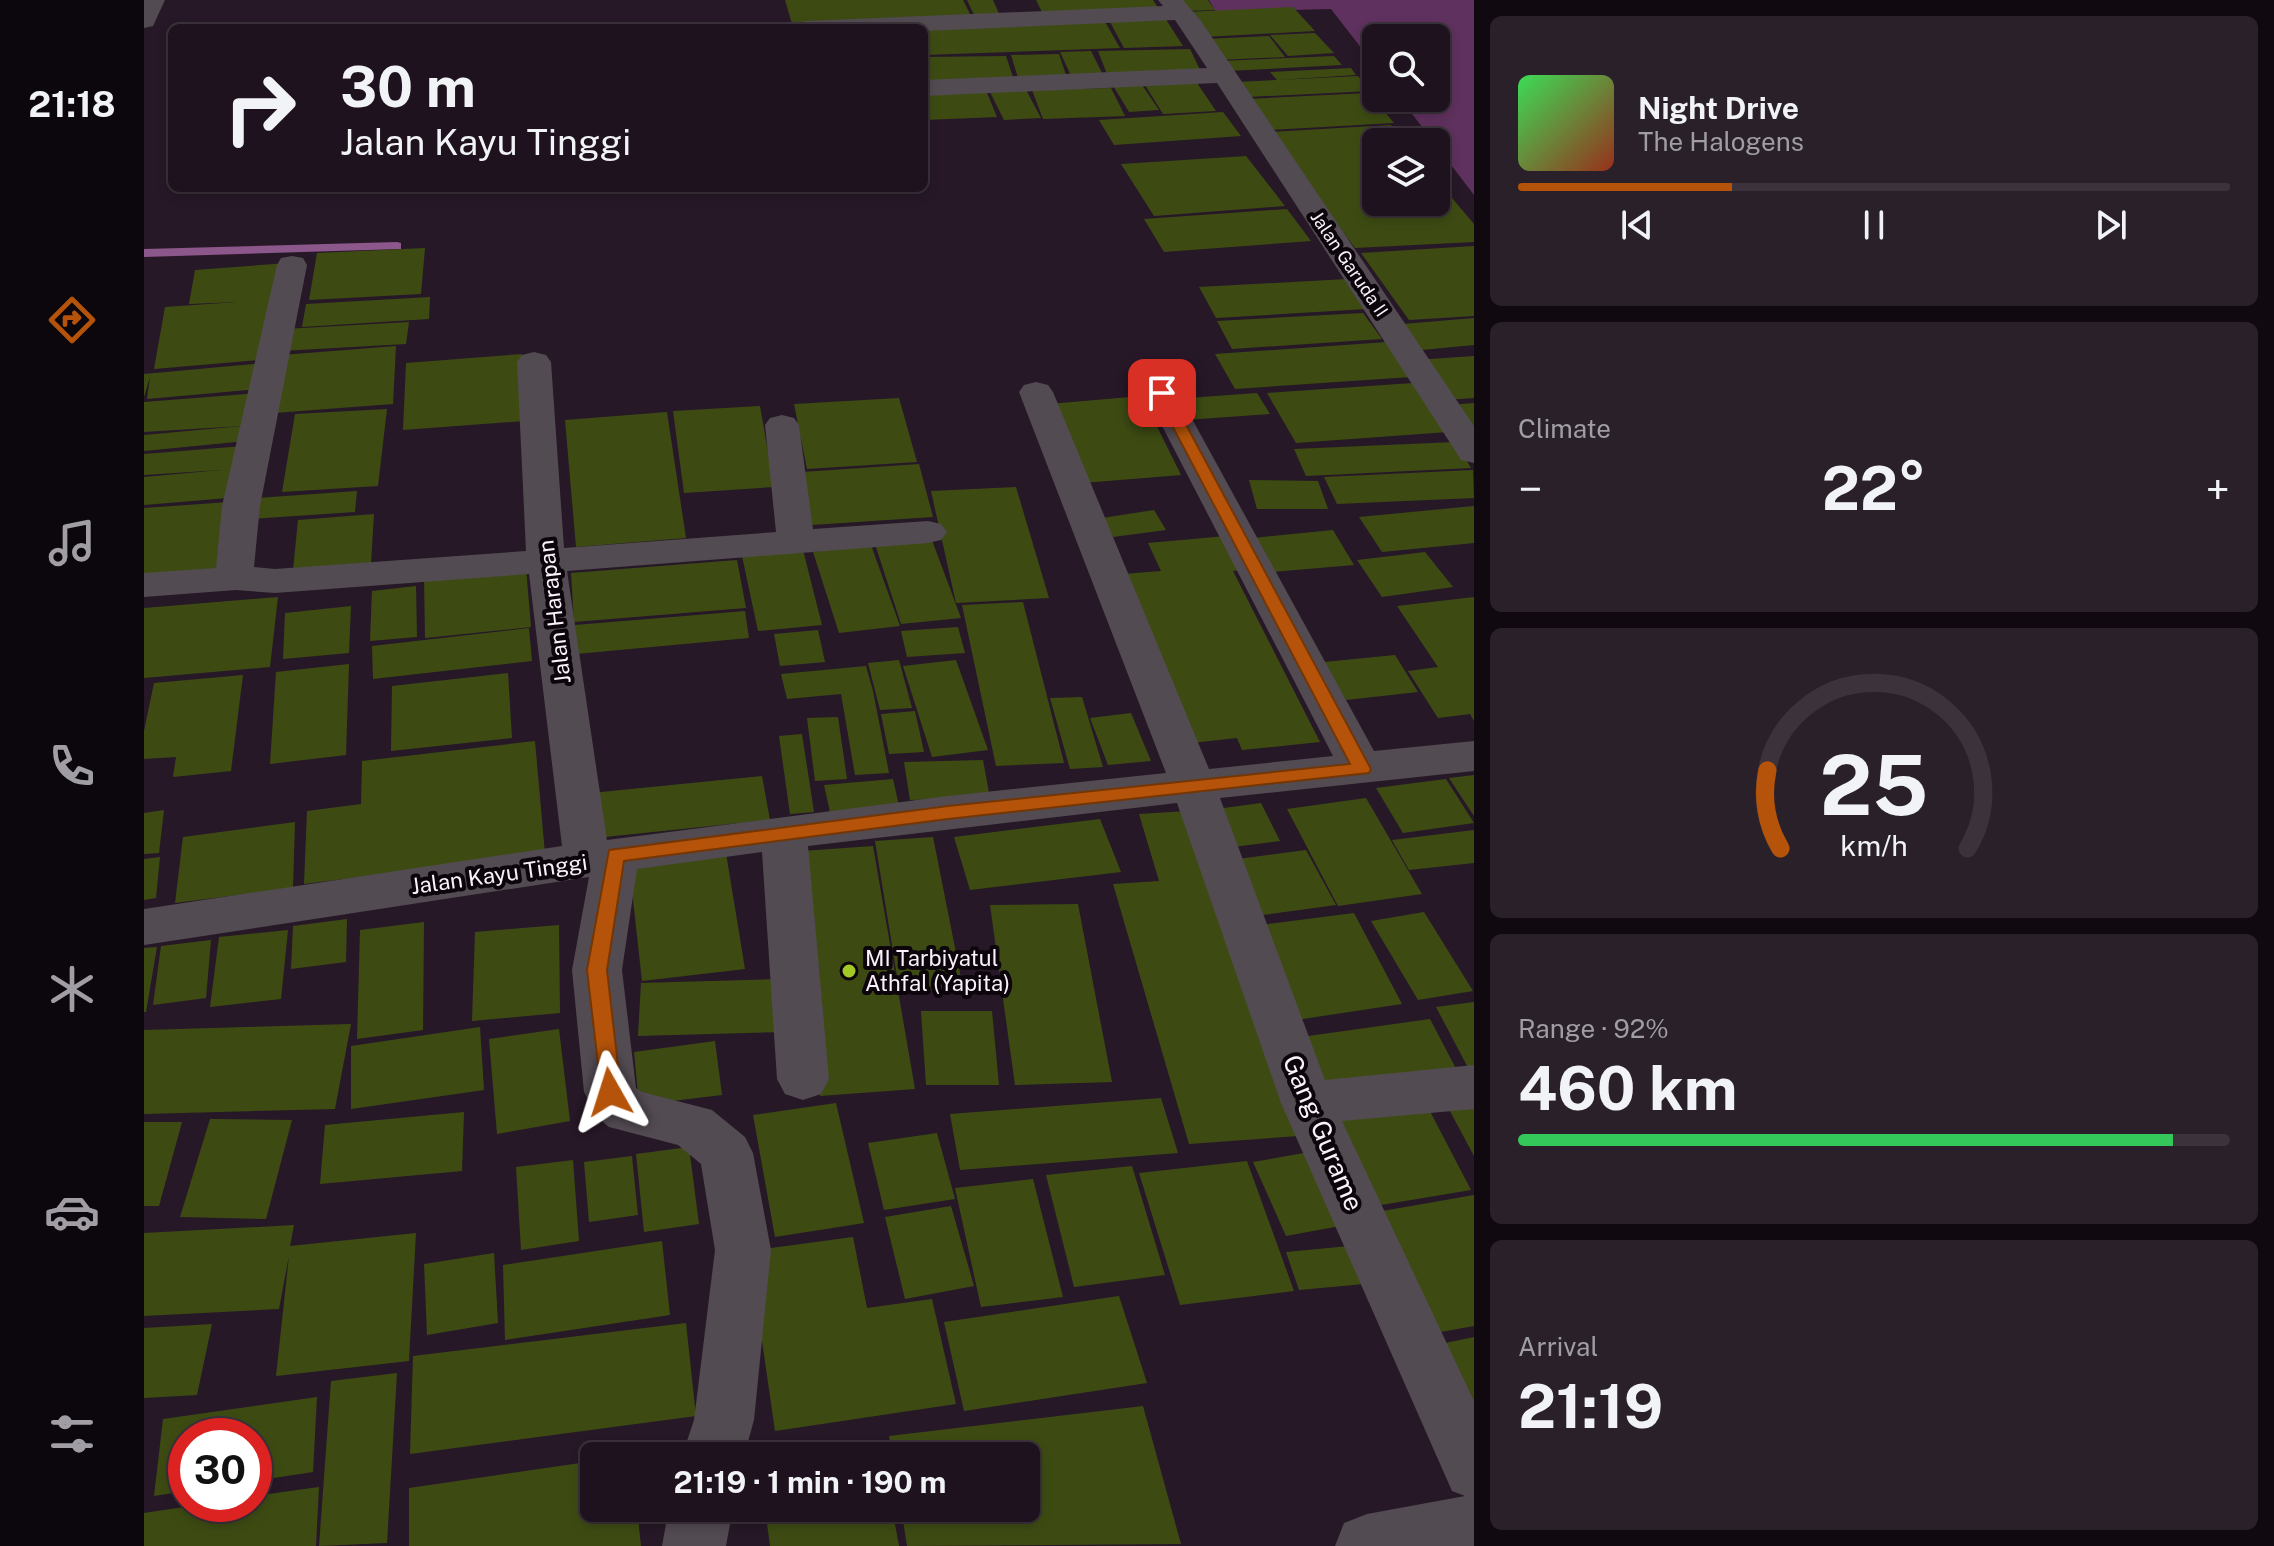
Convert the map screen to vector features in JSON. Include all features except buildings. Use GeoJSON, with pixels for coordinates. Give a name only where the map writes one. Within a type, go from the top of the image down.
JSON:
{"type":"FeatureCollection","features":[{"type":"Feature","properties":{"kind":"street"},"geometry":{"type":"LineString","coordinates":[[144,21],[153,0]]}},
{"type":"Feature","properties":{"kind":"street","name":"Jalan Garuda II"},"geometry":{"type":"LineString","coordinates":[[876,24],[1176,7],[1474,452]]}},
{"type":"Feature","properties":{"kind":"street"},"geometry":{"type":"LineString","coordinates":[[928,88],[1224,75]]}},
{"type":"Feature","properties":{"kind":"street"},"geometry":{"type":"LineString","coordinates":[[236,578],[234,557],[241,506],[292,265]]}},
{"type":"Feature","properties":{"kind":"street","name":"Jalan Harapan"},"geometry":{"type":"LineString","coordinates":[[534,362],[546,560],[601,858],[597,970],[610,1092],[617,1103],[628,1111],[693,1126],[726,1153],[735,1194],[743,1250],[724,1420],[717,1442]]}},
{"type":"Feature","properties":{"kind":"street","name":"Gang Gurame"},"geometry":{"type":"LineString","coordinates":[[1036,392],[1194,787],[1307,1103],[1474,1469]]}},
{"type":"Feature","properties":{"kind":"street"},"geometry":{"type":"LineString","coordinates":[[1162,393],[1362,769]]}},
{"type":"Feature","properties":{"kind":"street"},"geometry":{"type":"LineString","coordinates":[[782,425],[796,541]]}},
{"type":"Feature","properties":{"kind":"street"},"geometry":{"type":"LineString","coordinates":[[144,585],[236,578],[275,581],[928,532]]}},
{"type":"Feature","properties":{"kind":"street","name":"Jalan Kayu Tinggi"},"geometry":{"type":"LineString","coordinates":[[144,927],[601,858],[948,812],[1474,756]]}},
{"type":"Feature","properties":{"kind":"street"},"geometry":{"type":"LineString","coordinates":[[784,835],[803,1079]]}},
{"type":"Feature","properties":{"kind":"street"},"geometry":{"type":"LineString","coordinates":[[1307,1103],[1474,1087]]}},
{"type":"Feature","properties":{"kind":"street"},"geometry":{"type":"LineString","coordinates":[[694,1546],[698,1522]]}},
{"type":"Feature","properties":{"kind":"street"},"geometry":{"type":"LineString","coordinates":[[1367,1546],[1474,1526]]}},
{"type":"Feature","properties":{"kind":"shaded area"},"geometry":{"type":"Polygon","coordinates":[[[1209,0],[1474,0],[1474,195],[1450,164],[1450,128],[1423,128],[1411,112],[1450,112],[1450,24],[1362,24],[1362,49],[1331,9],[1216,12],[1209,0]]]}},
{"type":"Feature","properties":{"kind":"waterway"},"geometry":{"type":"LineString","coordinates":[[144,253],[397,246]]}},
{"type":"Feature","properties":{"kind":"place","name":"MI Tarbiyatul Athfal (Yapita)"},"geometry":{"type":"Point","coordinates":[849,971]}},
{"type":"Feature","properties":{"kind":"route"},"geometry":{"type":"LineString","coordinates":[[610,1092],[597,970],[616,855],[948,812],[1362,769],[1162,393]]}}]}
